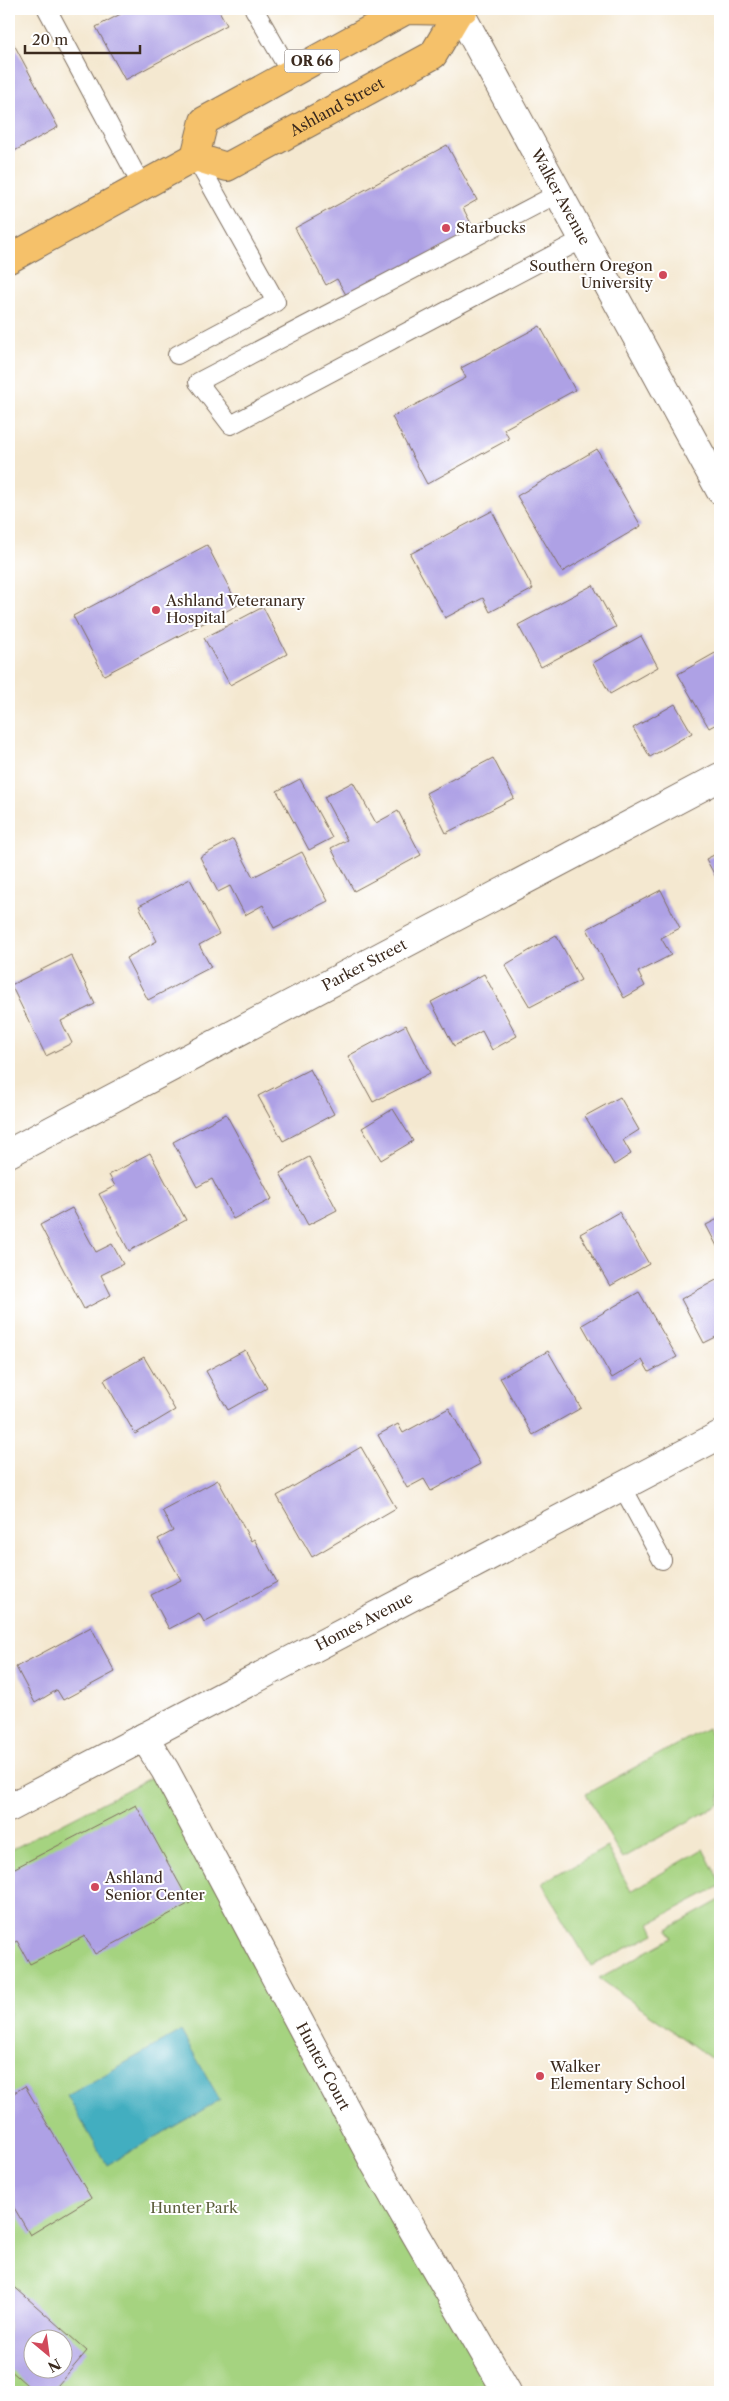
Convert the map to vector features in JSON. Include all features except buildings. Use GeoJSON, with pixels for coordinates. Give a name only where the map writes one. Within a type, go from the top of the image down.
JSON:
{"type":"FeatureCollection","features":[{"type":"Feature","properties":{"kind":"main road","name":"OR 66"},"geometry":{"type":"LineString","coordinates":[[195,157],[204,121],[290,72],[406,10],[460,10]]}},
{"type":"Feature","properties":{"kind":"main road","name":"Ashland Street"},"geometry":{"type":"LineString","coordinates":[[195,157],[227,166],[433,55],[460,10]]}},
{"type":"Feature","properties":{"kind":"main road"},"geometry":{"type":"LineString","coordinates":[[9,259],[195,157]]}},
{"type":"Feature","properties":{"kind":"street","name":"Walker Avenue"},"geometry":{"type":"LineString","coordinates":[[460,10],[720,490]]}},
{"type":"Feature","properties":{"kind":"street","name":"Parker Street"},"geometry":{"type":"LineString","coordinates":[[9,1153],[720,777]]}},
{"type":"Feature","properties":{"kind":"street","name":"Homes Avenue"},"geometry":{"type":"LineString","coordinates":[[9,1808],[720,1435]]}},
{"type":"Feature","properties":{"kind":"street","name":"Hunter Court"},"geometry":{"type":"LineString","coordinates":[[144,1737],[165,1770],[375,2164],[507,2392]]}},
{"type":"Feature","properties":{"kind":"lane"},"geometry":{"type":"LineString","coordinates":[[47,9],[142,186]]}},
{"type":"Feature","properties":{"kind":"lane"},"geometry":{"type":"LineString","coordinates":[[254,9],[290,72]]}},
{"type":"Feature","properties":{"kind":"lane"},"geometry":{"type":"LineString","coordinates":[[178,356],[276,302],[195,157]]}},
{"type":"Feature","properties":{"kind":"lane"},"geometry":{"type":"LineString","coordinates":[[558,194],[198,382],[231,425],[583,239]]}},
{"type":"Feature","properties":{"kind":"lane"},"geometry":{"type":"LineString","coordinates":[[622,1486],[662,1560]]}},
{"type":"Feature","properties":{"kind":"green space"},"geometry":{"type":"Polygon","coordinates":[[[707,1728],[720,1751],[720,1804],[622,1858],[586,1794],[707,1728]]]}},
{"type":"Feature","properties":{"kind":"green space","name":"Hunter Park"},"geometry":{"type":"Polygon","coordinates":[[[165,1770],[504,2392],[9,2392],[9,1851],[165,1770]]]}},
{"type":"Feature","properties":{"kind":"green space"},"geometry":{"type":"Polygon","coordinates":[[[607,1847],[631,1891],[703,1849],[720,1882],[720,1886],[650,1923],[655,1934],[591,1966],[542,1883],[607,1847]]]}},
{"type":"Feature","properties":{"kind":"green space"},"geometry":{"type":"Polygon","coordinates":[[[720,1900],[720,2065],[599,1978],[672,1938],[668,1929],[720,1900]]]}},
{"type":"Feature","properties":{"kind":"water"},"geometry":{"type":"Polygon","coordinates":[[[181,2031],[220,2100],[107,2165],[67,2096],[181,2031]]]}},
{"type":"Feature","properties":{"kind":"place","name":"Starbucks"},"geometry":{"type":"Point","coordinates":[446,228]}},
{"type":"Feature","properties":{"kind":"place","name":"Southern Oregon University"},"geometry":{"type":"Point","coordinates":[663,275]}},
{"type":"Feature","properties":{"kind":"place","name":"Ashland Veteranary Hospital"},"geometry":{"type":"Point","coordinates":[156,610]}},
{"type":"Feature","properties":{"kind":"place","name":"Ashland Senior Center"},"geometry":{"type":"Point","coordinates":[95,1887]}},
{"type":"Feature","properties":{"kind":"place","name":"Walker Elementary School"},"geometry":{"type":"Point","coordinates":[540,2076]}}]}
